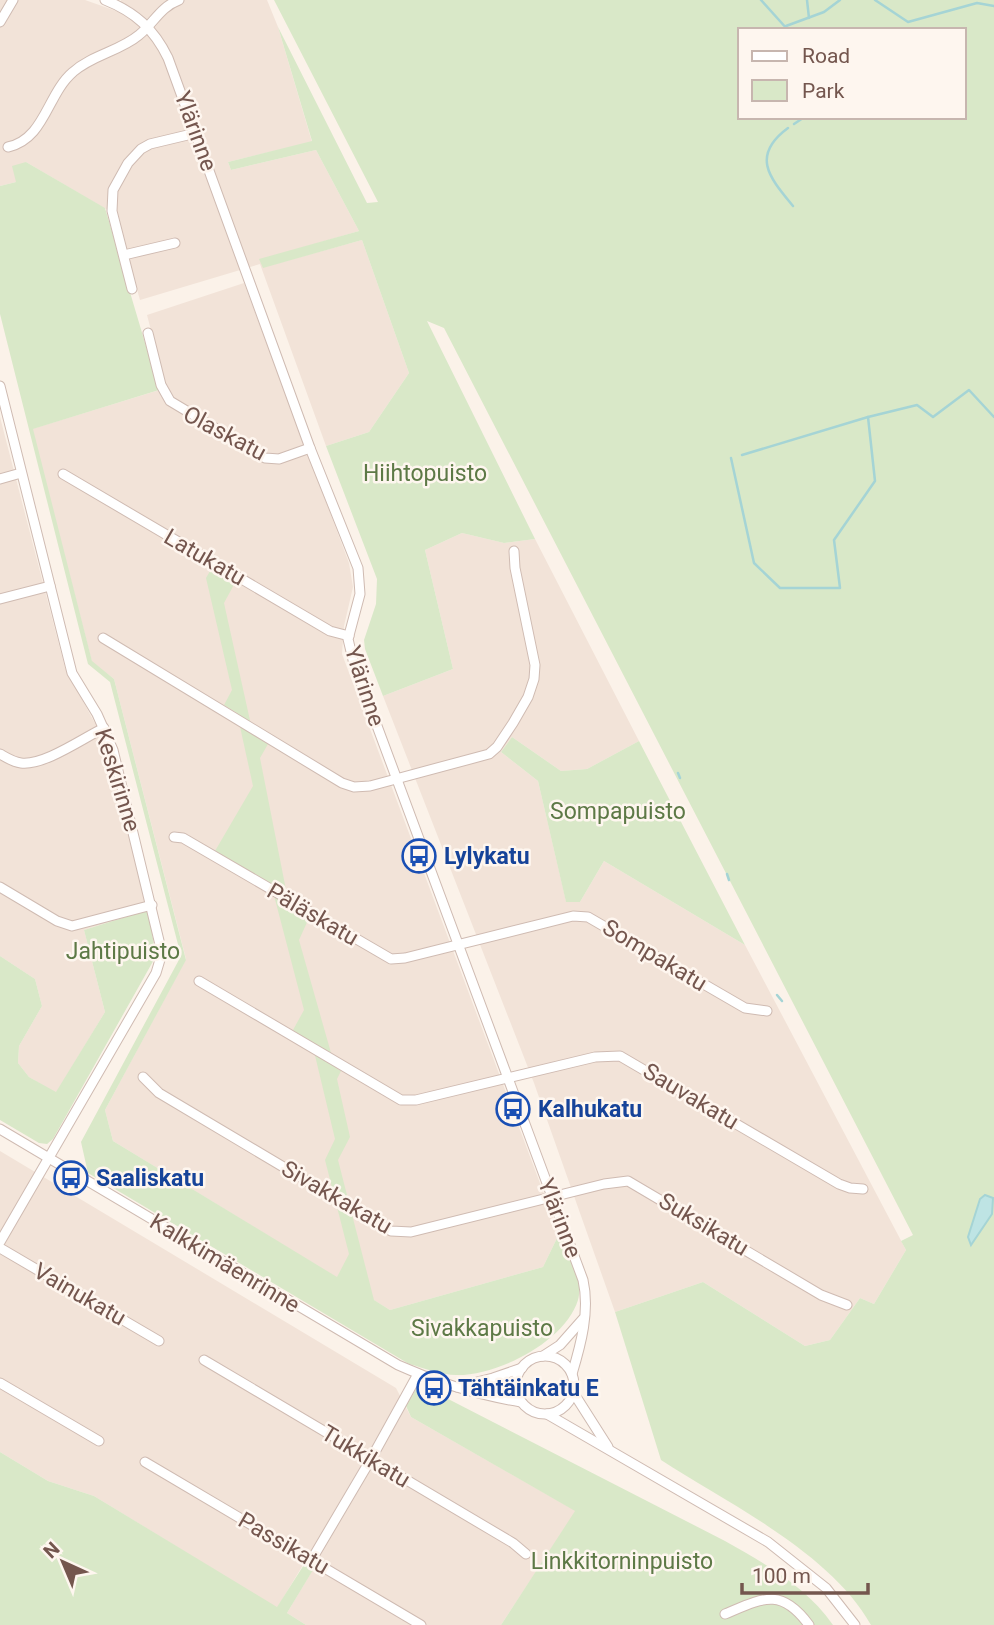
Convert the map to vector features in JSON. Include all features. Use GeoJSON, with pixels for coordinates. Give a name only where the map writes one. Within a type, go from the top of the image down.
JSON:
{"type":"FeatureCollection","features":[{"type":"Feature","properties":{"kind":"street"},"geometry":{"type":"LineString","coordinates":[[0,22],[13,0]]}},
{"type":"Feature","properties":{"kind":"street","name":"Ylärinne"},"geometry":{"type":"LineString","coordinates":[[105,0],[128,10],[148,26],[169,58],[310,448],[358,568],[360,594],[349,636],[354,664],[583,1280],[586,1295],[582,1341],[572,1374]]}},
{"type":"Feature","properties":{"kind":"street"},"geometry":{"type":"LineString","coordinates":[[8,147],[23,143],[31,136],[61,85],[73,72],[92,59],[135,38],[161,11],[179,0]]}},
{"type":"Feature","properties":{"kind":"street"},"geometry":{"type":"LineString","coordinates":[[132,289],[111,201],[113,190],[133,157],[146,146],[196,133]]}},
{"type":"Feature","properties":{"kind":"street"},"geometry":{"type":"LineString","coordinates":[[124,255],[175,243]]}},
{"type":"Feature","properties":{"kind":"street","name":"Olaskatu"},"geometry":{"type":"LineString","coordinates":[[148,333],[163,391],[175,405],[265,458],[279,459],[310,448]]}},
{"type":"Feature","properties":{"kind":"street","name":"Keskirinne"},"geometry":{"type":"LineString","coordinates":[[0,386],[72,673],[104,728],[118,766],[162,945],[160,965],[49,1158]]}},
{"type":"Feature","properties":{"kind":"street"},"geometry":{"type":"LineString","coordinates":[[0,479],[21,473]]}},
{"type":"Feature","properties":{"kind":"street","name":"Latukatu"},"geometry":{"type":"LineString","coordinates":[[63,474],[330,631],[349,636]]}},
{"type":"Feature","properties":{"kind":"street"},"geometry":{"type":"LineString","coordinates":[[103,639],[348,785],[370,786],[489,754],[497,747],[528,697],[534,679],[535,664],[515,568],[514,551]]}},
{"type":"Feature","properties":{"kind":"street"},"geometry":{"type":"LineString","coordinates":[[0,600],[50,586]]}},
{"type":"Feature","properties":{"kind":"street"},"geometry":{"type":"LineString","coordinates":[[0,754],[15,762],[30,763],[104,728]]}},
{"type":"Feature","properties":{"kind":"street","name":"Päläskatu"},"geometry":{"type":"LineString","coordinates":[[174,837],[183,838],[391,959],[459,945]]}},
{"type":"Feature","properties":{"kind":"street"},"geometry":{"type":"LineString","coordinates":[[0,887],[57,921],[72,926],[152,905]]}},
{"type":"Feature","properties":{"kind":"street","name":"Sompakatu"},"geometry":{"type":"LineString","coordinates":[[459,945],[573,916],[588,917],[745,1008],[767,1011]]}},
{"type":"Feature","properties":{"kind":"street"},"geometry":{"type":"LineString","coordinates":[[199,981],[401,1100],[416,1100],[507,1078]]}},
{"type":"Feature","properties":{"kind":"street","name":"Sauvakatu"},"geometry":{"type":"LineString","coordinates":[[507,1078],[595,1057],[620,1056],[839,1184],[863,1189]]}},
{"type":"Feature","properties":{"kind":"street","name":"Sivakkakatu"},"geometry":{"type":"LineString","coordinates":[[143,1077],[159,1093],[391,1231],[411,1232],[552,1197]]}},
{"type":"Feature","properties":{"kind":"street","name":"Kalkkimäenrinne"},"geometry":{"type":"LineString","coordinates":[[0,1129],[384,1357],[418,1374],[455,1387],[484,1396],[521,1402]]}},
{"type":"Feature","properties":{"kind":"street"},"geometry":{"type":"LineString","coordinates":[[0,1242],[49,1158]]}},
{"type":"Feature","properties":{"kind":"street","name":"Suksikatu"},"geometry":{"type":"LineString","coordinates":[[552,1197],[618,1181],[634,1183],[821,1295],[847,1305]]}},
{"type":"Feature","properties":{"kind":"street","name":"Vainukatu"},"geometry":{"type":"LineString","coordinates":[[0,1248],[159,1341]]}},
{"type":"Feature","properties":{"kind":"street"},"geometry":{"type":"LineString","coordinates":[[455,1387],[522,1368],[531,1360],[560,1345],[584,1317]]}},
{"type":"Feature","properties":{"kind":"street"},"geometry":{"type":"LineString","coordinates":[[543,1356],[560,1360],[572,1374],[573,1392],[609,1449]]}},
{"type":"Feature","properties":{"kind":"street","name":"Tukkikatu"},"geometry":{"type":"LineString","coordinates":[[204,1360],[513,1543],[526,1554]]}},
{"type":"Feature","properties":{"kind":"street"},"geometry":{"type":"LineString","coordinates":[[522,1368],[516,1385],[521,1402],[530,1410],[547,1414],[768,1542],[826,1588],[855,1625]]}},
{"type":"Feature","properties":{"kind":"street"},"geometry":{"type":"LineString","coordinates":[[312,1559],[418,1374]]}},
{"type":"Feature","properties":{"kind":"street"},"geometry":{"type":"LineString","coordinates":[[0,1383],[99,1441]]}},
{"type":"Feature","properties":{"kind":"street"},"geometry":{"type":"LineString","coordinates":[[547,1414],[564,1407],[573,1392]]}},
{"type":"Feature","properties":{"kind":"street","name":"Passikatu"},"geometry":{"type":"LineString","coordinates":[[145,1462],[421,1625]]}},
{"type":"Feature","properties":{"kind":"street"},"geometry":{"type":"LineString","coordinates":[[725,1614],[757,1601],[779,1599],[795,1609],[809,1625]]}},
{"type":"Feature","properties":{"kind":"shaded area"},"geometry":{"type":"Polygon","coordinates":[[[0,0],[85,0],[122,13],[121,0],[267,0],[278,27],[312,142],[228,162],[231,170],[316,150],[359,231],[260,260],[264,267],[362,240],[409,373],[369,432],[326,446],[260,264],[140,300],[116,215],[26,162],[16,182],[0,186],[0,0]]]}},
{"type":"Feature","properties":{"kind":"shaded area"},"geometry":{"type":"Polygon","coordinates":[[[244,283],[349,563],[353,587],[344,626],[342,654],[559,1234],[543,1267],[390,1310],[113,1141],[105,1110],[186,959],[114,679],[92,662],[32,429],[166,388],[147,315],[244,283]]]}},
{"type":"Feature","properties":{"kind":"shaded area"},"geometry":{"type":"Polygon","coordinates":[[[0,417],[65,668],[105,742],[148,910],[84,930],[105,1012],[56,1093],[29,1077],[18,1063],[19,1046],[42,1006],[35,979],[0,956],[0,417]]]}},
{"type":"Feature","properties":{"kind":"shaded area"},"geometry":{"type":"Polygon","coordinates":[[[462,533],[504,543],[535,539],[639,741],[587,769],[561,771],[512,737],[501,752],[538,781],[566,901],[580,902],[604,861],[745,945],[906,1250],[874,1304],[860,1298],[830,1340],[805,1346],[703,1282],[615,1312],[534,1083],[383,696],[453,669],[425,550],[462,533]]]}},
{"type":"Feature","properties":{"kind":"shaded area"},"geometry":{"type":"Polygon","coordinates":[[[0,1151],[396,1388],[411,1417],[576,1511],[501,1625],[306,1625],[287,1613],[315,1566],[306,1560],[277,1608],[94,1496],[48,1481],[0,1452],[0,1151]]]}},
{"type":"Feature","properties":{"kind":"green space","name":"Hiihtopuisto"},"geometry":{"type":"Polygon","coordinates":[[[274,0],[994,0],[994,1625],[871,1625],[853,1599],[831,1575],[805,1553],[747,1513],[661,1460],[615,1312],[703,1282],[805,1346],[830,1340],[860,1298],[874,1304],[906,1250],[901,1241],[913,1235],[444,328],[427,321],[535,539],[504,543],[462,533],[425,550],[453,669],[383,696],[364,640],[376,604],[377,579],[326,446],[369,432],[409,373],[362,240],[263,268],[259,259],[359,231],[316,150],[231,170],[228,162],[312,141],[278,27],[367,203],[378,202],[274,0]]]}},
{"type":"Feature","properties":{"kind":"green space","name":"Sivakkapuisto"},"geometry":{"type":"Polygon","coordinates":[[[26,162],[105,208],[159,390],[33,429],[92,661],[114,679],[186,960],[105,1110],[113,1141],[337,1277],[349,1254],[325,1160],[335,1139],[312,1043],[293,1030],[304,1010],[271,884],[215,851],[253,786],[237,713],[224,705],[232,690],[206,578],[213,566],[236,581],[224,603],[253,734],[268,744],[260,758],[289,905],[309,918],[299,940],[335,1067],[341,1071],[337,1079],[350,1137],[338,1160],[374,1300],[390,1310],[543,1267],[559,1234],[577,1275],[578,1300],[571,1315],[559,1330],[527,1354],[509,1363],[491,1370],[456,1375],[438,1373],[409,1364],[88,1173],[81,1142],[181,956],[110,682],[88,664],[0,314],[0,186],[16,182],[12,166],[26,162]]]}},
{"type":"Feature","properties":{"kind":"green space","name":"Sompapuisto"},"geometry":{"type":"Polygon","coordinates":[[[512,737],[561,771],[587,769],[639,741],[745,945],[604,861],[580,902],[566,902],[538,781],[501,752],[512,737]]]}},
{"type":"Feature","properties":{"kind":"green space","name":"Jahtipuisto"},"geometry":{"type":"Polygon","coordinates":[[[148,910],[156,956],[53,1139],[47,1144],[39,1143],[0,1120],[0,956],[35,979],[42,1006],[19,1046],[18,1063],[29,1077],[56,1092],[105,1012],[84,930],[148,910]]]}},
{"type":"Feature","properties":{"kind":"green space","name":"Linkkitorninpuisto"},"geometry":{"type":"Polygon","coordinates":[[[419,1384],[740,1549],[798,1588],[833,1625],[501,1625],[575,1511],[411,1417],[406,1406],[419,1384]]]}},
{"type":"Feature","properties":{"kind":"green space"},"geometry":{"type":"Polygon","coordinates":[[[0,1452],[48,1481],[94,1496],[277,1607],[307,1560],[316,1565],[287,1613],[306,1625],[0,1625],[0,1452]]]}},
{"type":"Feature","properties":{"kind":"water"},"geometry":{"type":"Polygon","coordinates":[[[985,1195],[993,1198],[992,1214],[971,1245],[968,1237],[980,1199],[985,1195]]]}},
{"type":"Feature","properties":{"kind":"waterway"},"geometry":{"type":"LineString","coordinates":[[761,0],[786,28]]}},
{"type":"Feature","properties":{"kind":"waterway"},"geometry":{"type":"LineString","coordinates":[[807,0],[809,18]]}},
{"type":"Feature","properties":{"kind":"waterway"},"geometry":{"type":"LineString","coordinates":[[786,26],[824,12],[840,0]]}},
{"type":"Feature","properties":{"kind":"waterway"},"geometry":{"type":"LineString","coordinates":[[875,0],[908,22],[977,3],[994,6]]}},
{"type":"Feature","properties":{"kind":"waterway"},"geometry":{"type":"LineString","coordinates":[[794,124],[802,119]]}},
{"type":"Feature","properties":{"kind":"waterway"},"geometry":{"type":"LineString","coordinates":[[788,128],[776,138],[767,158],[771,176],[793,206]]}},
{"type":"Feature","properties":{"kind":"waterway"},"geometry":{"type":"LineString","coordinates":[[742,455],[917,405],[933,417],[969,390],[994,417]]}},
{"type":"Feature","properties":{"kind":"waterway"},"geometry":{"type":"LineString","coordinates":[[731,458],[754,563],[780,588],[840,588],[834,540],[875,481],[868,417]]}},
{"type":"Feature","properties":{"kind":"waterway"},"geometry":{"type":"LineString","coordinates":[[678,773],[680,778]]}},
{"type":"Feature","properties":{"kind":"waterway"},"geometry":{"type":"LineString","coordinates":[[727,874],[729,880]]}},
{"type":"Feature","properties":{"kind":"waterway"},"geometry":{"type":"LineString","coordinates":[[777,995],[782,1001]]}},
{"type":"Feature","properties":{"kind":"place","name":"Lylykatu"},"geometry":{"type":"Point","coordinates":[419,856]}},
{"type":"Feature","properties":{"kind":"place","name":"Kalhukatu"},"geometry":{"type":"Point","coordinates":[513,1109]}},
{"type":"Feature","properties":{"kind":"place","name":"Saaliskatu"},"geometry":{"type":"Point","coordinates":[71,1178]}},
{"type":"Feature","properties":{"kind":"place","name":"Tähtäinkatu E"},"geometry":{"type":"Point","coordinates":[434,1388]}}]}
